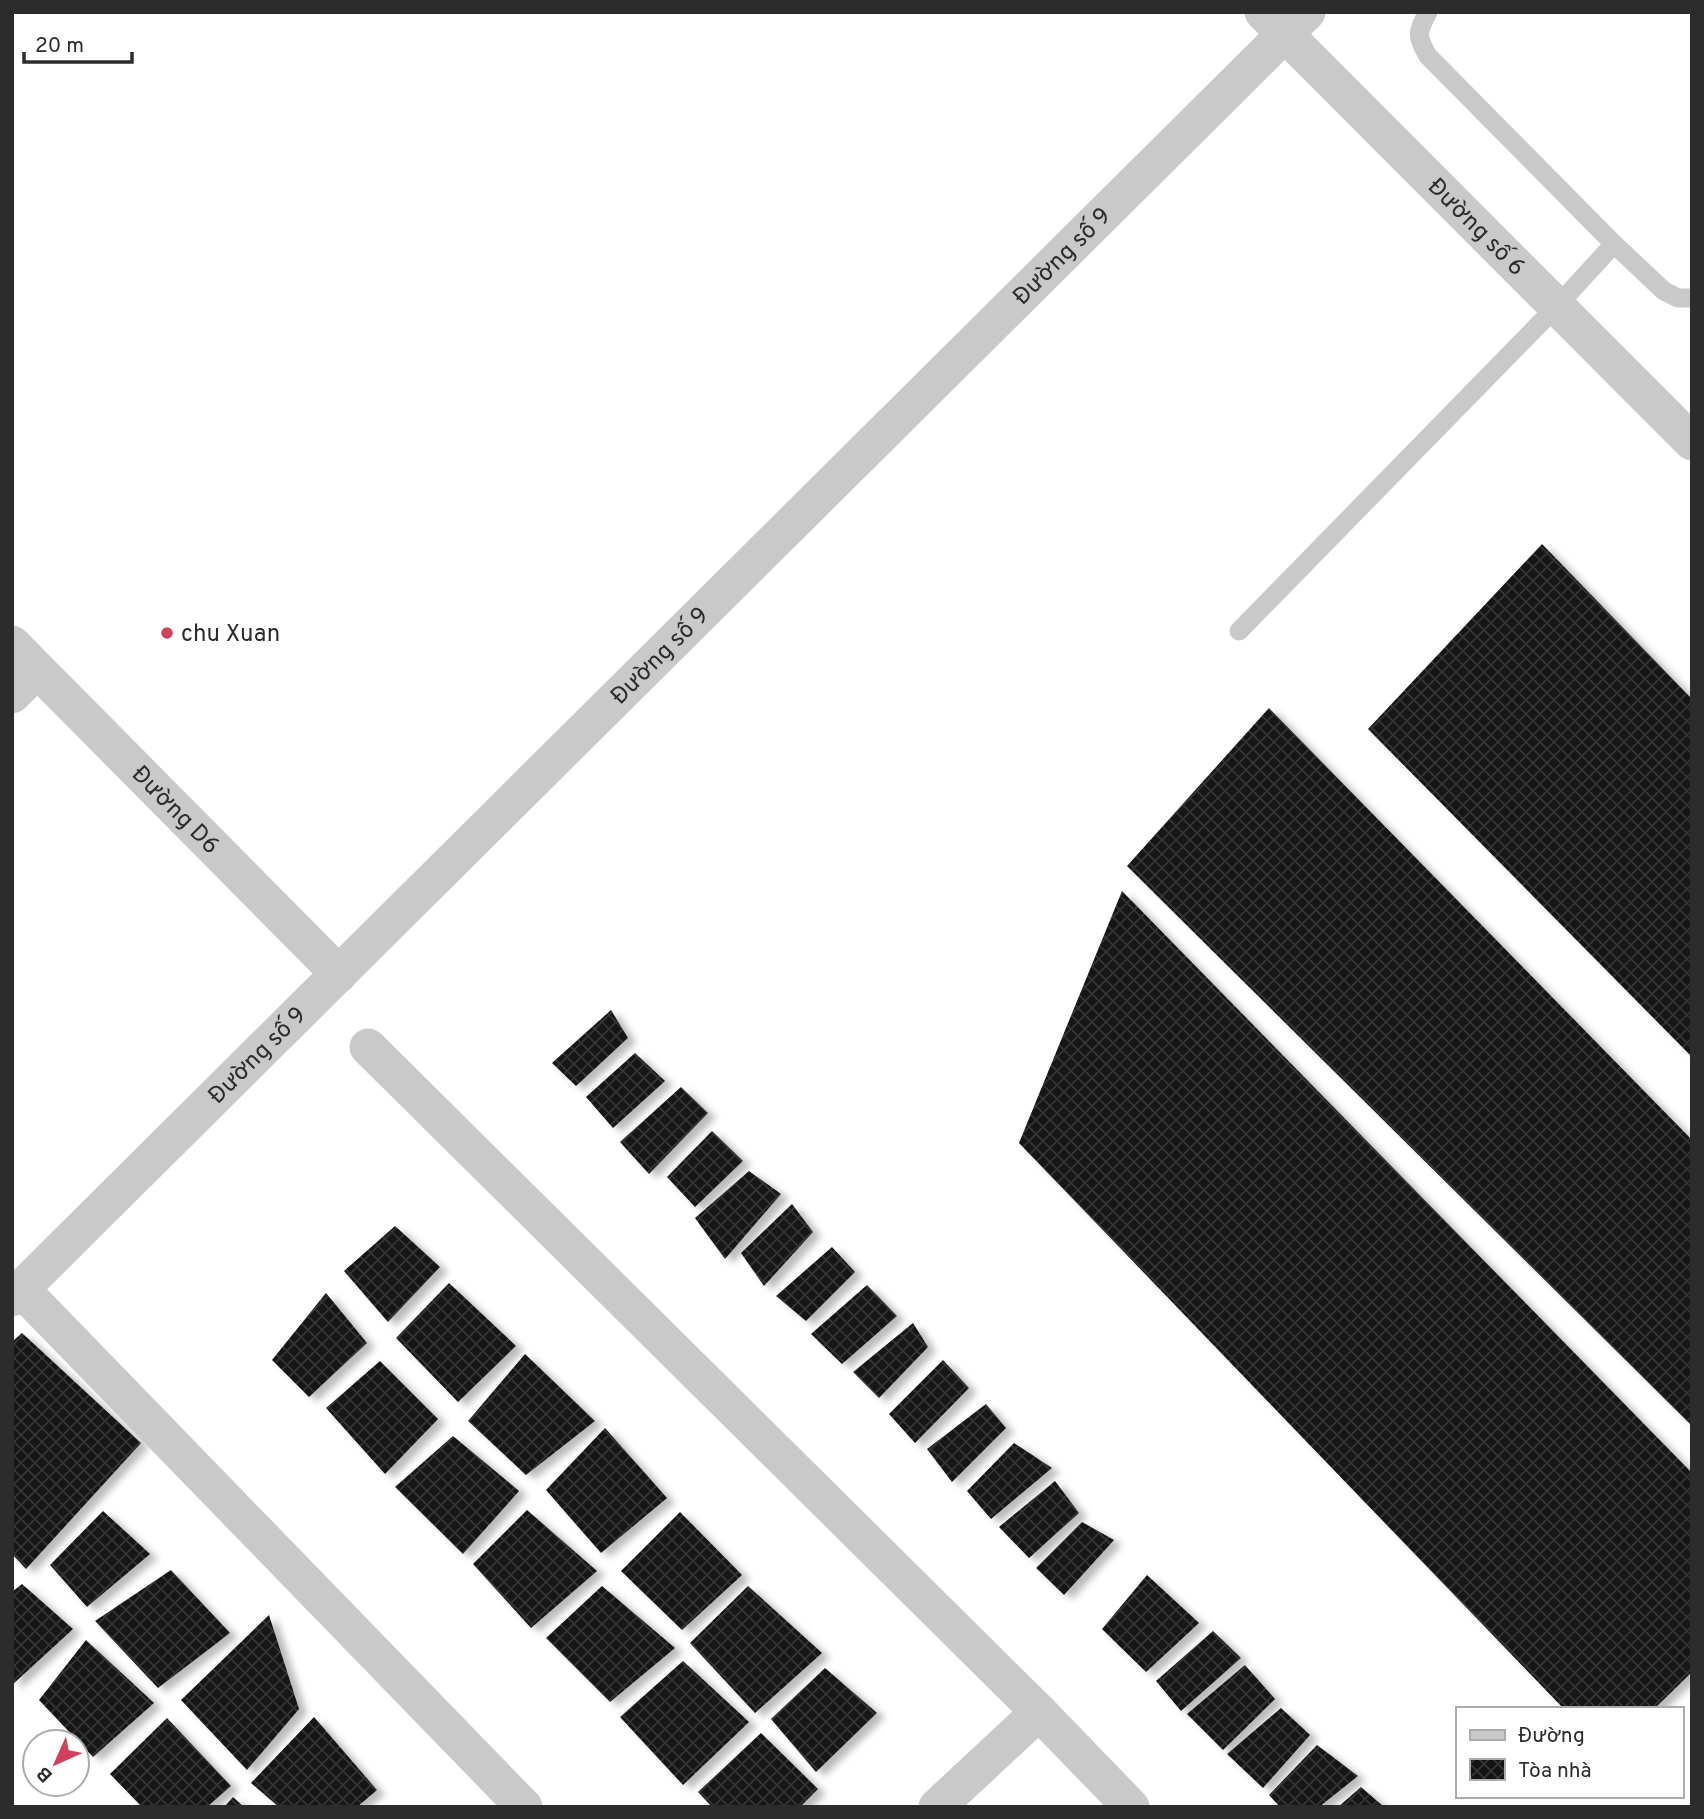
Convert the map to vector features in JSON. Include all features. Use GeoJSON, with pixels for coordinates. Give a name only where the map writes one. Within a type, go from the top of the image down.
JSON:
{"type":"FeatureCollection","features":[{"type":"Feature","properties":{"kind":"street","name":"Đường số 6"},"geometry":{"type":"LineString","coordinates":[[1284,20],[1556,307],[1692,442]]}},
{"type":"Feature","properties":{"kind":"street","name":"Đường số 9"},"geometry":{"type":"LineString","coordinates":[[17,1293],[339,974],[1284,20]]}},
{"type":"Feature","properties":{"kind":"street","name":"Đường D6"},"geometry":{"type":"LineString","coordinates":[[25,657],[339,974]]}},
{"type":"Feature","properties":{"kind":"street"},"geometry":{"type":"LineString","coordinates":[[12,695],[25,657]]}},
{"type":"Feature","properties":{"kind":"street"},"geometry":{"type":"LineString","coordinates":[[368,1046],[1131,1807]]}},
{"type":"Feature","properties":{"kind":"street"},"geometry":{"type":"LineString","coordinates":[[17,1293],[524,1807]]}},
{"type":"Feature","properties":{"kind":"street"},"geometry":{"type":"LineString","coordinates":[[937,1807],[1039,1713]]}},
{"type":"Feature","properties":{"kind":"lane"},"geometry":{"type":"LineString","coordinates":[[1428,12],[1421,26],[1419,39],[1428,56],[1614,244],[1664,290],[1678,298],[1692,298]]}},
{"type":"Feature","properties":{"kind":"lane"},"geometry":{"type":"LineString","coordinates":[[1239,631],[1556,307],[1614,244]]}},
{"type":"Feature","properties":{"kind":"building"},"geometry":{"type":"Polygon","coordinates":[[[1542,544],[1692,699],[1692,1057],[1368,729],[1542,544]]]}},
{"type":"Feature","properties":{"kind":"building"},"geometry":{"type":"Polygon","coordinates":[[[1269,708],[1692,1140],[1692,1426],[1127,866],[1269,708]]]}},
{"type":"Feature","properties":{"kind":"building"},"geometry":{"type":"Polygon","coordinates":[[[1122,891],[1692,1473],[1692,1672],[1656,1707],[1562,1707],[1019,1143],[1122,891]]]}},
{"type":"Feature","properties":{"kind":"building"},"geometry":{"type":"Polygon","coordinates":[[[611,1010],[628,1038],[576,1086],[552,1063],[611,1010]]]}},
{"type":"Feature","properties":{"kind":"building"},"geometry":{"type":"Polygon","coordinates":[[[635,1053],[665,1081],[613,1128],[586,1097],[635,1053]]]}},
{"type":"Feature","properties":{"kind":"building"},"geometry":{"type":"Polygon","coordinates":[[[681,1087],[708,1113],[649,1174],[620,1142],[681,1087]]]}},
{"type":"Feature","properties":{"kind":"building"},"geometry":{"type":"Polygon","coordinates":[[[712,1131],[743,1161],[695,1207],[667,1177],[712,1131]]]}},
{"type":"Feature","properties":{"kind":"building"},"geometry":{"type":"Polygon","coordinates":[[[749,1171],[781,1194],[725,1259],[695,1218],[749,1171]]]}},
{"type":"Feature","properties":{"kind":"building"},"geometry":{"type":"Polygon","coordinates":[[[792,1204],[813,1232],[764,1286],[741,1253],[792,1204]]]}},
{"type":"Feature","properties":{"kind":"building"},"geometry":{"type":"Polygon","coordinates":[[[395,1226],[440,1267],[388,1322],[344,1271],[395,1226]]]}},
{"type":"Feature","properties":{"kind":"building"},"geometry":{"type":"Polygon","coordinates":[[[832,1247],[855,1272],[806,1321],[776,1296],[832,1247]]]}},
{"type":"Feature","properties":{"kind":"building"},"geometry":{"type":"Polygon","coordinates":[[[449,1283],[516,1346],[458,1402],[396,1338],[449,1283]]]}},
{"type":"Feature","properties":{"kind":"building"},"geometry":{"type":"Polygon","coordinates":[[[867,1285],[897,1316],[842,1364],[811,1334],[867,1285]]]}},
{"type":"Feature","properties":{"kind":"building"},"geometry":{"type":"Polygon","coordinates":[[[326,1293],[367,1343],[309,1397],[272,1360],[326,1293]]]}},
{"type":"Feature","properties":{"kind":"building"},"geometry":{"type":"Polygon","coordinates":[[[913,1323],[928,1347],[879,1398],[853,1372],[913,1323]]]}},
{"type":"Feature","properties":{"kind":"building"},"geometry":{"type":"Polygon","coordinates":[[[22,1333],[141,1443],[26,1569],[12,1554],[12,1342],[22,1333]]]}},
{"type":"Feature","properties":{"kind":"building"},"geometry":{"type":"Polygon","coordinates":[[[525,1354],[595,1421],[526,1475],[468,1421],[525,1354]]]}},
{"type":"Feature","properties":{"kind":"building"},"geometry":{"type":"Polygon","coordinates":[[[943,1360],[969,1388],[915,1443],[889,1414],[943,1360]]]}},
{"type":"Feature","properties":{"kind":"building"},"geometry":{"type":"Polygon","coordinates":[[[380,1361],[438,1419],[385,1474],[326,1408],[380,1361]]]}},
{"type":"Feature","properties":{"kind":"building"},"geometry":{"type":"Polygon","coordinates":[[[986,1404],[1006,1428],[952,1482],[927,1449],[986,1404]]]}},
{"type":"Feature","properties":{"kind":"building"},"geometry":{"type":"Polygon","coordinates":[[[605,1428],[667,1498],[601,1553],[546,1490],[605,1428]]]}},
{"type":"Feature","properties":{"kind":"building"},"geometry":{"type":"Polygon","coordinates":[[[453,1436],[519,1491],[463,1554],[395,1487],[453,1436]]]}},
{"type":"Feature","properties":{"kind":"building"},"geometry":{"type":"Polygon","coordinates":[[[1014,1443],[1052,1468],[991,1519],[967,1491],[1014,1443]]]}},
{"type":"Feature","properties":{"kind":"building"},"geometry":{"type":"Polygon","coordinates":[[[1055,1481],[1079,1513],[1029,1558],[999,1527],[1055,1481]]]}},
{"type":"Feature","properties":{"kind":"building"},"geometry":{"type":"Polygon","coordinates":[[[527,1510],[597,1571],[531,1628],[473,1564],[527,1510]]]}},
{"type":"Feature","properties":{"kind":"building"},"geometry":{"type":"Polygon","coordinates":[[[103,1511],[150,1554],[87,1607],[50,1565],[103,1511]]]}},
{"type":"Feature","properties":{"kind":"building"},"geometry":{"type":"Polygon","coordinates":[[[680,1512],[742,1575],[682,1630],[621,1571],[680,1512]]]}},
{"type":"Feature","properties":{"kind":"building"},"geometry":{"type":"Polygon","coordinates":[[[1082,1522],[1114,1540],[1064,1595],[1036,1568],[1082,1522]]]}},
{"type":"Feature","properties":{"kind":"building"},"geometry":{"type":"Polygon","coordinates":[[[171,1570],[230,1633],[158,1688],[95,1621],[171,1570]]]}},
{"type":"Feature","properties":{"kind":"building"},"geometry":{"type":"Polygon","coordinates":[[[1147,1575],[1199,1623],[1146,1672],[1102,1629],[1147,1575]]]}},
{"type":"Feature","properties":{"kind":"building"},"geometry":{"type":"Polygon","coordinates":[[[22,1584],[73,1629],[12,1685],[12,1592],[22,1584]]]}},
{"type":"Feature","properties":{"kind":"building"},"geometry":{"type":"Polygon","coordinates":[[[602,1586],[675,1648],[610,1702],[546,1638],[602,1586]]]}},
{"type":"Feature","properties":{"kind":"building"},"geometry":{"type":"Polygon","coordinates":[[[748,1586],[822,1653],[755,1713],[690,1643],[748,1586]]]}},
{"type":"Feature","properties":{"kind":"building"},"geometry":{"type":"Polygon","coordinates":[[[269,1615],[299,1709],[247,1770],[181,1700],[269,1615]]]}},
{"type":"Feature","properties":{"kind":"building"},"geometry":{"type":"Polygon","coordinates":[[[1213,1631],[1241,1658],[1181,1711],[1156,1681],[1213,1631]]]}},
{"type":"Feature","properties":{"kind":"building"},"geometry":{"type":"Polygon","coordinates":[[[86,1640],[154,1703],[93,1757],[91,1728],[66,1728],[39,1700],[86,1640]]]}},
{"type":"Feature","properties":{"kind":"building"},"geometry":{"type":"Polygon","coordinates":[[[683,1661],[749,1722],[683,1785],[620,1717],[683,1661]]]}},
{"type":"Feature","properties":{"kind":"building"},"geometry":{"type":"Polygon","coordinates":[[[1245,1665],[1275,1699],[1223,1750],[1187,1714],[1245,1665]]]}},
{"type":"Feature","properties":{"kind":"building"},"geometry":{"type":"Polygon","coordinates":[[[825,1668],[877,1713],[816,1772],[771,1719],[825,1668]]]}},
{"type":"Feature","properties":{"kind":"building"},"geometry":{"type":"Polygon","coordinates":[[[1281,1708],[1310,1735],[1263,1788],[1227,1754],[1281,1708]]]}},
{"type":"Feature","properties":{"kind":"building"},"geometry":{"type":"Polygon","coordinates":[[[314,1717],[377,1790],[357,1807],[279,1807],[251,1783],[314,1717]]]}},
{"type":"Feature","properties":{"kind":"building"},"geometry":{"type":"Polygon","coordinates":[[[167,1718],[231,1786],[207,1807],[142,1807],[110,1774],[167,1718]]]}},
{"type":"Feature","properties":{"kind":"building"},"geometry":{"type":"Polygon","coordinates":[[[761,1733],[818,1789],[800,1807],[712,1807],[698,1792],[761,1733]]]}},
{"type":"Feature","properties":{"kind":"building"},"geometry":{"type":"Polygon","coordinates":[[[1317,1745],[1358,1776],[1319,1807],[1280,1807],[1269,1795],[1317,1745]]]}},
{"type":"Feature","properties":{"kind":"building"},"geometry":{"type":"Polygon","coordinates":[[[1361,1787],[1384,1807],[1338,1807],[1361,1787]]]}},
{"type":"Feature","properties":{"kind":"building"},"geometry":{"type":"Polygon","coordinates":[[[233,1797],[244,1807],[224,1807],[233,1797]]]}},
{"type":"Feature","properties":{"kind":"place","name":"chu Xuan"},"geometry":{"type":"Point","coordinates":[167,633]}}]}
